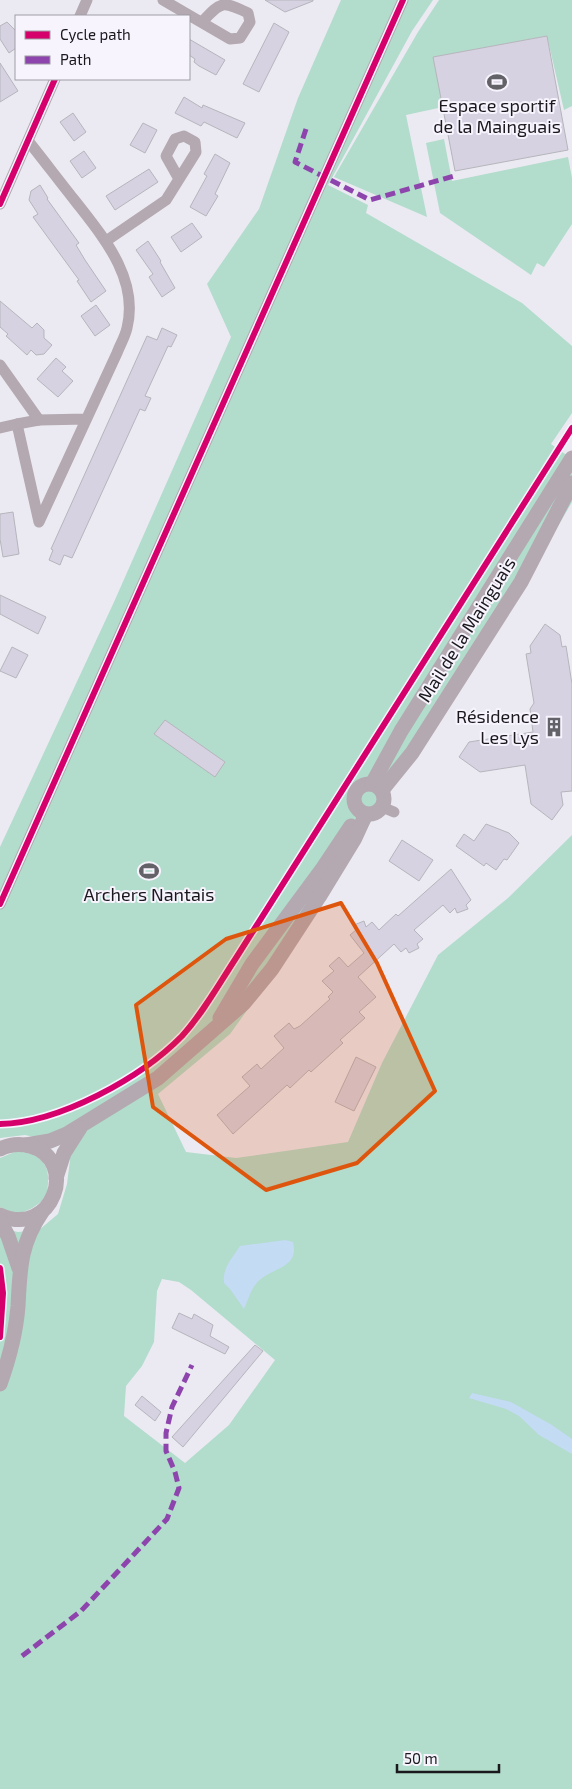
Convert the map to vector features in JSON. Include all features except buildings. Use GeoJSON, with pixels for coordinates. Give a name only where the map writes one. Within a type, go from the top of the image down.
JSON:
{"type":"FeatureCollection","features":[{"type":"Feature","properties":{"kind":"street"},"geometry":{"type":"LineString","coordinates":[[80,15],[87,0]]}},
{"type":"Feature","properties":{"kind":"street"},"geometry":{"type":"LineString","coordinates":[[163,0],[203,21]]}},
{"type":"Feature","properties":{"kind":"street"},"geometry":{"type":"LineString","coordinates":[[0,904],[403,0]]}},
{"type":"Feature","properties":{"kind":"street"},"geometry":{"type":"LineString","coordinates":[[0,204],[29,142],[55,80]]}},
{"type":"Feature","properties":{"kind":"street"},"geometry":{"type":"LineString","coordinates":[[17,424],[40,522],[127,328],[129,309],[126,283],[118,260],[106,241],[29,142]]}},
{"type":"Feature","properties":{"kind":"street"},"geometry":{"type":"LineString","coordinates":[[106,241],[166,200],[179,179]]}},
{"type":"Feature","properties":{"kind":"street"},"geometry":{"type":"LineString","coordinates":[[0,365],[39,420]]}},
{"type":"Feature","properties":{"kind":"street"},"geometry":{"type":"LineString","coordinates":[[0,428],[39,420],[86,420]]}},
{"type":"Feature","properties":{"kind":"street","name":"Mail de la Mainguais"},"geometry":{"type":"LineString","coordinates":[[377,787],[402,731],[572,458]]}},
{"type":"Feature","properties":{"kind":"street","name":"Mail de la Mainguais"},"geometry":{"type":"LineString","coordinates":[[377,787],[412,752],[506,605],[572,483]]}},
{"type":"Feature","properties":{"kind":"street"},"geometry":{"type":"LineString","coordinates":[[362,786],[377,787],[388,810],[375,813],[363,812],[355,803],[355,793],[362,786]]}},
{"type":"Feature","properties":{"kind":"street"},"geometry":{"type":"LineString","coordinates":[[1,1147],[50,1141],[81,1127],[98,1114],[158,1078],[244,1003],[272,968],[355,838],[363,812]]}},
{"type":"Feature","properties":{"kind":"street"},"geometry":{"type":"LineString","coordinates":[[0,1384],[13,1340],[18,1306],[19,1269],[27,1236],[54,1196],[56,1178],[64,1153],[81,1127]]}},
{"type":"Feature","properties":{"kind":"street"},"geometry":{"type":"LineString","coordinates":[[26,1145],[38,1149],[46,1156],[53,1165],[56,1178]]}},
{"type":"Feature","properties":{"kind":"street"},"geometry":{"type":"LineString","coordinates":[[0,1215],[13,1220],[23,1220],[42,1212]]}},
{"type":"Feature","properties":{"kind":"street"},"geometry":{"type":"LineString","coordinates":[[0,1221],[8,1236],[19,1269]]}},
{"type":"Feature","properties":{"kind":"highlighted area"},"geometry":{"type":"Polygon","coordinates":[[[341,903],[377,963],[435,1091],[357,1163],[266,1190],[153,1107],[136,1005],[226,939],[341,903]]]}},
{"type":"Feature","properties":{"kind":"green space"},"geometry":{"type":"Polygon","coordinates":[[[341,0],[433,0],[412,31],[328,185],[368,205],[366,213],[522,303],[572,346],[572,413],[551,444],[572,459],[572,502],[524,584],[269,980],[230,1034],[158,1094],[186,1152],[236,1158],[348,1142],[382,1063],[438,955],[508,898],[572,835],[572,1789],[0,1789],[0,1228],[18,1232],[39,1230],[58,1214],[67,1184],[70,1160],[61,1143],[25,1135],[0,1138],[0,847],[114,602],[231,337],[207,284],[259,209],[298,98],[341,0]],[[162,1279],[157,1291],[154,1342],[142,1366],[126,1386],[124,1416],[185,1463],[229,1425],[275,1360],[179,1282],[162,1279]]]}},
{"type":"Feature","properties":{"kind":"green space"},"geometry":{"type":"Polygon","coordinates":[[[439,0],[572,0],[572,106],[564,110],[547,36],[434,57],[443,107],[406,115],[427,217],[334,177],[418,32],[439,0]]]}},
{"type":"Feature","properties":{"kind":"green space"},"geometry":{"type":"Polygon","coordinates":[[[444,139],[452,181],[568,157],[572,178],[572,224],[544,267],[537,263],[531,275],[440,213],[426,143],[444,139]]]}},
{"type":"Feature","properties":{"kind":"green space"},"geometry":{"type":"Polygon","coordinates":[[[17,1151],[36,1156],[42,1161],[48,1180],[46,1198],[24,1212],[13,1212],[0,1207],[0,1158],[17,1151]]]}},
{"type":"Feature","properties":{"kind":"water"},"geometry":{"type":"Polygon","coordinates":[[[285,1240],[293,1242],[294,1251],[292,1258],[288,1263],[268,1274],[256,1284],[244,1309],[224,1283],[226,1268],[231,1259],[240,1246],[285,1240]]]}},
{"type":"Feature","properties":{"kind":"water"},"geometry":{"type":"Polygon","coordinates":[[[472,1393],[511,1402],[552,1425],[572,1439],[572,1454],[539,1435],[519,1416],[506,1409],[469,1398],[472,1393]]]}},
{"type":"Feature","properties":{"kind":"marked path"},"geometry":{"type":"LineString","coordinates":[[306,129],[295,162],[370,200],[454,176]]}},
{"type":"Feature","properties":{"kind":"marked path"},"geometry":{"type":"LineString","coordinates":[[22,1656],[81,1611],[167,1519],[179,1488],[175,1472],[166,1451],[166,1433],[172,1407],[192,1365]]}},
{"type":"Feature","properties":{"kind":"cycle path"},"geometry":{"type":"LineString","coordinates":[[0,904],[403,0]]}},
{"type":"Feature","properties":{"kind":"cycle path"},"geometry":{"type":"LineString","coordinates":[[0,204],[55,80]]}},
{"type":"Feature","properties":{"kind":"cycle path"},"geometry":{"type":"LineString","coordinates":[[0,1124],[23,1122],[48,1116],[98,1095],[145,1067],[165,1052],[190,1027],[217,988],[572,428]]}},
{"type":"Feature","properties":{"kind":"cycle path"},"geometry":{"type":"LineString","coordinates":[[0,1268],[3,1293],[0,1337]]}},
{"type":"Feature","properties":{"kind":"place","name":"Espace sportif de la Mainguais"},"geometry":{"type":"Point","coordinates":[497,82]}},
{"type":"Feature","properties":{"kind":"place","name":"Résidence Les Lys"},"geometry":{"type":"Point","coordinates":[554,727]}},
{"type":"Feature","properties":{"kind":"place","name":"Archers Nantais"},"geometry":{"type":"Point","coordinates":[149,871]}}]}
